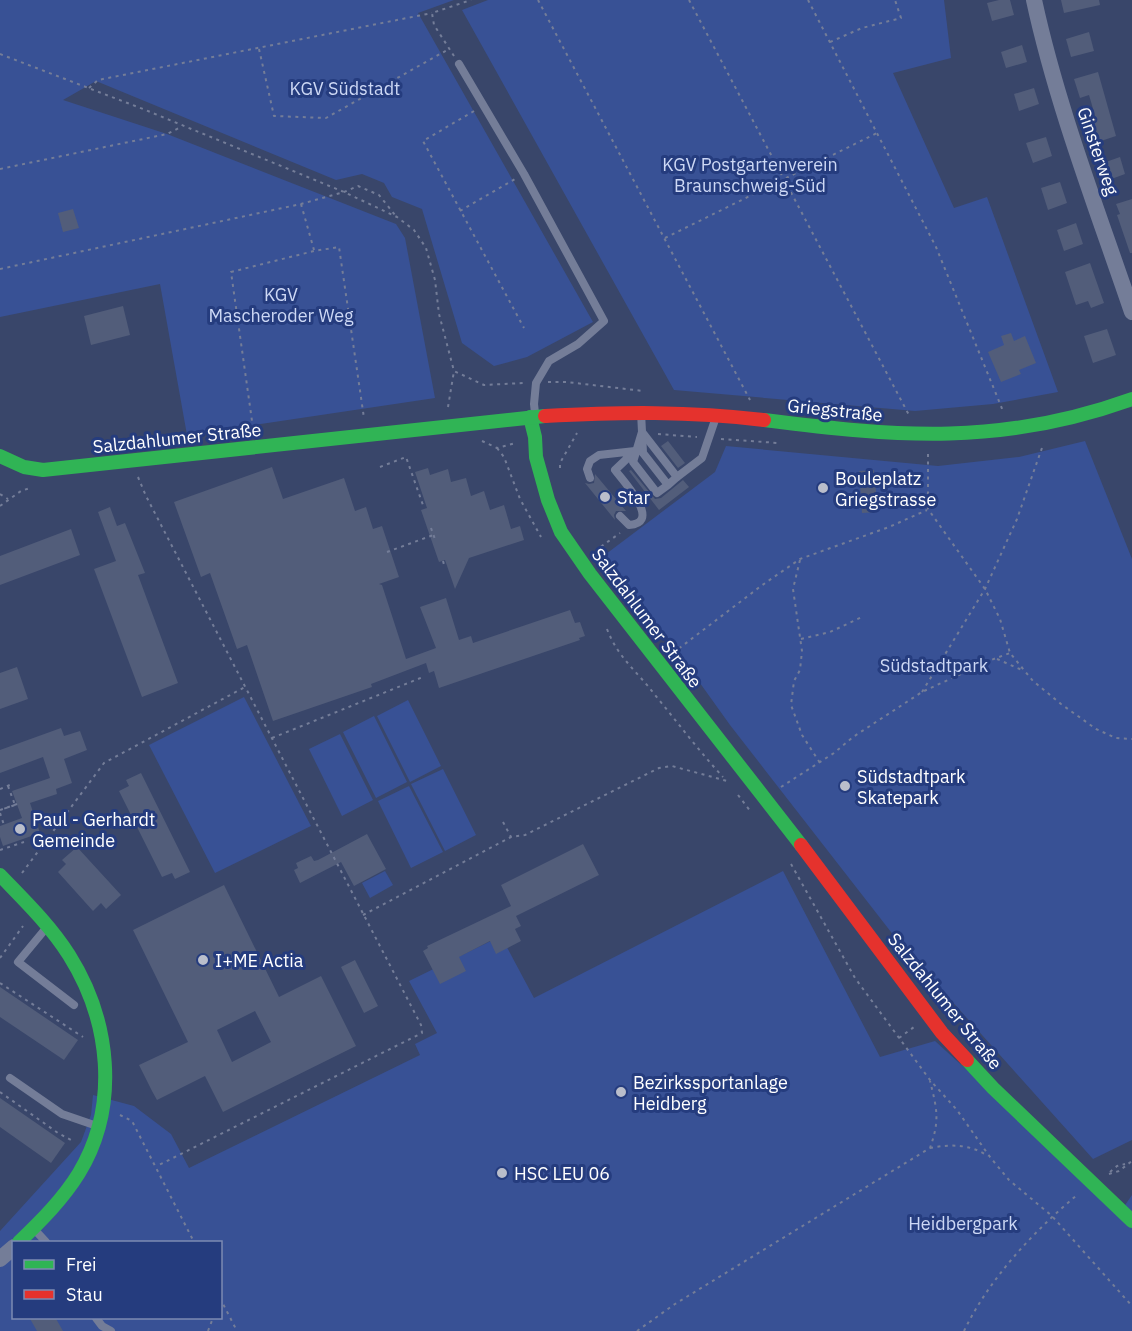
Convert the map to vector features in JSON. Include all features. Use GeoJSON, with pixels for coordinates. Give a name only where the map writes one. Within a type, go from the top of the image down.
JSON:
{"type":"FeatureCollection","features":[{"type":"Feature","properties":{"kind":"main road","name":"Griegstraße"},"geometry":{"type":"LineString","coordinates":[[533,417],[673,412],[920,436],[1010,430],[1080,416],[1132,399]]}},
{"type":"Feature","properties":{"kind":"main road","name":"Salzdahlumer Straße"},"geometry":{"type":"LineString","coordinates":[[1,460],[43,470],[533,417],[536,457],[542,482],[561,532],[590,574],[760,790],[882,956],[949,1041],[993,1088],[1132,1221]]}},
{"type":"Feature","properties":{"kind":"main road"},"geometry":{"type":"LineString","coordinates":[[0,875],[47,927],[69,955],[81,977],[98,1019],[105,1052],[107,1088],[100,1127],[91,1151],[72,1186],[34,1229],[20,1241]]}},
{"type":"Feature","properties":{"kind":"street","name":"Ginsterweg"},"geometry":{"type":"LineString","coordinates":[[1034,0],[1041,34],[1061,102],[1132,312]]}},
{"type":"Feature","properties":{"kind":"street"},"geometry":{"type":"LineString","coordinates":[[0,1259],[12,1249]]}},
{"type":"Feature","properties":{"kind":"lane"},"geometry":{"type":"LineString","coordinates":[[459,64],[524,174],[604,321],[578,344],[549,362],[536,383],[533,417]]}},
{"type":"Feature","properties":{"kind":"lane"},"geometry":{"type":"LineString","coordinates":[[641,412],[643,453],[668,485]]}},
{"type":"Feature","properties":{"kind":"lane"},"geometry":{"type":"LineString","coordinates":[[642,432],[633,462],[657,493],[702,458],[716,416]]}},
{"type":"Feature","properties":{"kind":"lane"},"geometry":{"type":"LineString","coordinates":[[642,432],[677,477]]}},
{"type":"Feature","properties":{"kind":"lane"},"geometry":{"type":"LineString","coordinates":[[590,478],[587,469],[590,461],[599,455],[635,450]]}},
{"type":"Feature","properties":{"kind":"lane"},"geometry":{"type":"LineString","coordinates":[[620,516],[629,525],[633,525],[640,522],[643,513],[640,504],[615,470],[635,450]]}},
{"type":"Feature","properties":{"kind":"lane"},"geometry":{"type":"LineString","coordinates":[[47,927],[18,962],[74,1005]]}},
{"type":"Feature","properties":{"kind":"lane"},"geometry":{"type":"LineString","coordinates":[[10,1078],[62,1114],[100,1127]]}},
{"type":"Feature","properties":{"kind":"lane"},"geometry":{"type":"LineString","coordinates":[[34,1229],[45,1241]]}},
{"type":"Feature","properties":{"kind":"lane"},"geometry":{"type":"LineString","coordinates":[[97,1319],[102,1326],[111,1331]]}},
{"type":"Feature","properties":{"kind":"path"},"geometry":{"type":"LineString","coordinates":[[88,88],[98,80],[432,14],[471,0]]}},
{"type":"Feature","properties":{"kind":"path"},"geometry":{"type":"LineString","coordinates":[[538,0],[749,395],[752,408]]}},
{"type":"Feature","properties":{"kind":"path"},"geometry":{"type":"LineString","coordinates":[[689,0],[920,436]]}},
{"type":"Feature","properties":{"kind":"path"},"geometry":{"type":"LineString","coordinates":[[808,0],[936,247],[1010,430]]}},
{"type":"Feature","properties":{"kind":"path"},"geometry":{"type":"LineString","coordinates":[[830,42],[862,28],[901,18],[895,0]]}},
{"type":"Feature","properties":{"kind":"path"},"geometry":{"type":"LineString","coordinates":[[432,14],[434,25],[459,64]]}},
{"type":"Feature","properties":{"kind":"path"},"geometry":{"type":"LineString","coordinates":[[259,49],[274,116],[326,118],[449,49]]}},
{"type":"Feature","properties":{"kind":"path"},"geometry":{"type":"LineString","coordinates":[[0,54],[345,192],[397,217],[414,230],[426,249],[435,280],[439,314],[454,372],[446,415]]}},
{"type":"Feature","properties":{"kind":"path"},"geometry":{"type":"LineString","coordinates":[[484,105],[423,141],[524,328]]}},
{"type":"Feature","properties":{"kind":"path"},"geometry":{"type":"LineString","coordinates":[[0,169],[167,134],[182,127]]}},
{"type":"Feature","properties":{"kind":"path"},"geometry":{"type":"LineString","coordinates":[[665,238],[877,133]]}},
{"type":"Feature","properties":{"kind":"path"},"geometry":{"type":"LineString","coordinates":[[460,211],[524,174]]}},
{"type":"Feature","properties":{"kind":"path"},"geometry":{"type":"LineString","coordinates":[[0,268],[301,204],[345,192],[358,186],[379,195],[397,217]]}},
{"type":"Feature","properties":{"kind":"path"},"geometry":{"type":"LineString","coordinates":[[301,204],[314,251]]}},
{"type":"Feature","properties":{"kind":"path"},"geometry":{"type":"LineString","coordinates":[[257,447],[231,272],[314,251],[339,248],[365,424],[369,435]]}},
{"type":"Feature","properties":{"kind":"path"},"geometry":{"type":"LineString","coordinates":[[454,372],[484,385],[567,382],[647,392]]}},
{"type":"Feature","properties":{"kind":"path"},"geometry":{"type":"LineString","coordinates":[[568,431],[579,430]]}},
{"type":"Feature","properties":{"kind":"path"},"geometry":{"type":"LineString","coordinates":[[642,432],[778,443]]}},
{"type":"Feature","properties":{"kind":"path"},"geometry":{"type":"LineString","coordinates":[[497,448],[535,437]]}},
{"type":"Feature","properties":{"kind":"path"},"geometry":{"type":"LineString","coordinates":[[922,692],[985,589],[1017,519],[1045,439]]}},
{"type":"Feature","properties":{"kind":"path"},"geometry":{"type":"LineString","coordinates":[[480,441],[497,448],[504,457],[520,499],[547,544]]}},
{"type":"Feature","properties":{"kind":"path"},"geometry":{"type":"LineString","coordinates":[[929,452],[928,509],[985,589],[1000,620],[1010,653],[1034,681],[1096,729],[1116,738],[1132,739]]}},
{"type":"Feature","properties":{"kind":"path"},"geometry":{"type":"LineString","coordinates":[[380,467],[406,458],[424,508]]}},
{"type":"Feature","properties":{"kind":"path"},"geometry":{"type":"LineString","coordinates":[[138,476],[146,496],[421,1025],[422,1033],[157,1166]]}},
{"type":"Feature","properties":{"kind":"path"},"geometry":{"type":"LineString","coordinates":[[0,506],[21,491]]}},
{"type":"Feature","properties":{"kind":"path"},"geometry":{"type":"LineString","coordinates":[[0,494],[8,499]]}},
{"type":"Feature","properties":{"kind":"path"},"geometry":{"type":"LineString","coordinates":[[660,664],[800,559],[889,527],[928,509]]}},
{"type":"Feature","properties":{"kind":"path"},"geometry":{"type":"LineString","coordinates":[[596,553],[599,548],[633,525]]}},
{"type":"Feature","properties":{"kind":"path"},"geometry":{"type":"LineString","coordinates":[[431,528],[436,542]]}},
{"type":"Feature","properties":{"kind":"path"},"geometry":{"type":"LineString","coordinates":[[387,552],[435,535]]}},
{"type":"Feature","properties":{"kind":"path"},"geometry":{"type":"LineString","coordinates":[[800,559],[793,589],[801,639],[800,670],[794,681],[791,705],[802,735],[820,763]]}},
{"type":"Feature","properties":{"kind":"path"},"geometry":{"type":"LineString","coordinates":[[443,561],[446,568]]}},
{"type":"Feature","properties":{"kind":"path"},"geometry":{"type":"LineString","coordinates":[[801,639],[830,632],[862,617]]}},
{"type":"Feature","properties":{"kind":"path"},"geometry":{"type":"LineString","coordinates":[[363,915],[511,837],[525,835],[659,768],[672,766],[727,781],[696,748],[654,693],[620,656],[604,621]]}},
{"type":"Feature","properties":{"kind":"path"},"geometry":{"type":"LineString","coordinates":[[760,790],[770,792],[777,790],[922,692],[1010,653]]}},
{"type":"Feature","properties":{"kind":"path"},"geometry":{"type":"LineString","coordinates":[[996,658],[1025,671]]}},
{"type":"Feature","properties":{"kind":"path"},"geometry":{"type":"LineString","coordinates":[[272,738],[423,677]]}},
{"type":"Feature","properties":{"kind":"path"},"geometry":{"type":"LineString","coordinates":[[12,887],[104,763],[245,687]]}},
{"type":"Feature","properties":{"kind":"path"},"geometry":{"type":"LineString","coordinates":[[0,789],[12,784]]}},
{"type":"Feature","properties":{"kind":"path"},"geometry":{"type":"LineString","coordinates":[[8,786],[15,805]]}},
{"type":"Feature","properties":{"kind":"path"},"geometry":{"type":"LineString","coordinates":[[733,789],[753,814]]}},
{"type":"Feature","properties":{"kind":"path"},"geometry":{"type":"LineString","coordinates":[[0,813],[4,825]]}},
{"type":"Feature","properties":{"kind":"path"},"geometry":{"type":"LineString","coordinates":[[503,822],[511,837]]}},
{"type":"Feature","properties":{"kind":"path"},"geometry":{"type":"LineString","coordinates":[[0,850],[24,842]]}},
{"type":"Feature","properties":{"kind":"path"},"geometry":{"type":"LineString","coordinates":[[787,857],[855,978],[930,1080],[957,1110],[1009,1180],[1052,1216],[1132,1306]]}},
{"type":"Feature","properties":{"kind":"path"},"geometry":{"type":"LineString","coordinates":[[0,958],[27,920]]}},
{"type":"Feature","properties":{"kind":"path"},"geometry":{"type":"LineString","coordinates":[[0,982],[105,1052]]}},
{"type":"Feature","properties":{"kind":"path"},"geometry":{"type":"LineString","coordinates":[[930,1080],[936,1108],[937,1129],[930,1148]]}},
{"type":"Feature","properties":{"kind":"path"},"geometry":{"type":"LineString","coordinates":[[0,1092],[58,1133],[91,1151]]}},
{"type":"Feature","properties":{"kind":"path"},"geometry":{"type":"LineString","coordinates":[[104,1108],[132,1121],[194,1241]]}},
{"type":"Feature","properties":{"kind":"path"},"geometry":{"type":"LineString","coordinates":[[637,1331],[675,1304],[930,1148],[947,1145],[967,1147],[981,1151],[990,1157]]}},
{"type":"Feature","properties":{"kind":"path"},"geometry":{"type":"LineString","coordinates":[[1128,1163],[1119,1171],[1107,1174],[1117,1166],[1132,1161]]}},
{"type":"Feature","properties":{"kind":"path"},"geometry":{"type":"LineString","coordinates":[[964,1331],[998,1276],[1052,1216],[1080,1192]]}},
{"type":"Feature","properties":{"kind":"path"},"geometry":{"type":"LineString","coordinates":[[222,1302],[237,1331]]}},
{"type":"Feature","properties":{"kind":"green space"},"geometry":{"type":"Polygon","coordinates":[[[0,0],[454,0],[418,13],[593,322],[527,357],[494,366],[462,343],[422,209],[392,197],[384,183],[362,174],[336,180],[96,81],[63,100],[167,134],[396,224],[405,238],[435,398],[187,435],[160,284],[0,317],[0,0]]]}},
{"type":"Feature","properties":{"kind":"green space","name":"KGV Postgartenverein Braunschweig-Süd"},"geometry":{"type":"Polygon","coordinates":[[[488,0],[944,0],[951,58],[893,73],[954,208],[987,197],[1058,392],[993,404],[915,411],[674,390],[462,10],[488,0]]]}},
{"type":"Feature","properties":{"kind":"green space","name":"Südstadtpark"},"geometry":{"type":"Polygon","coordinates":[[[1085,441],[1132,559],[1132,1140],[1093,1159],[898,941],[730,725],[667,637],[602,557],[715,472],[726,446],[938,466],[1019,457],[1085,441]]]}},
{"type":"Feature","properties":{"kind":"green space"},"geometry":{"type":"Polygon","coordinates":[[[244,697],[311,826],[215,873],[149,745],[244,697]]]}},
{"type":"Feature","properties":{"kind":"green space"},"geometry":{"type":"Polygon","coordinates":[[[408,700],[441,766],[410,782],[377,716],[408,700]]]}},
{"type":"Feature","properties":{"kind":"green space"},"geometry":{"type":"Polygon","coordinates":[[[374,716],[407,782],[376,798],[343,732],[374,716]]]}},
{"type":"Feature","properties":{"kind":"green space"},"geometry":{"type":"Polygon","coordinates":[[[340,734],[373,800],[342,816],[309,749],[340,734]]]}},
{"type":"Feature","properties":{"kind":"green space"},"geometry":{"type":"Polygon","coordinates":[[[443,769],[476,835],[445,851],[411,784],[443,769]]]}},
{"type":"Feature","properties":{"kind":"green space"},"geometry":{"type":"Polygon","coordinates":[[[409,786],[443,852],[411,868],[378,801],[409,786]]]}},
{"type":"Feature","properties":{"kind":"green space"},"geometry":{"type":"Polygon","coordinates":[[[385,871],[393,885],[370,898],[362,883],[385,871]]]}},
{"type":"Feature","properties":{"kind":"green space","name":"Bezirkssportanlage Heidberg"},"geometry":{"type":"Polygon","coordinates":[[[783,871],[880,1057],[935,1041],[1121,1211],[1132,1195],[1132,1331],[0,1331],[0,1231],[81,1142],[91,1115],[93,1095],[134,1106],[171,1134],[189,1168],[420,1055],[415,1044],[437,1033],[409,981],[501,936],[534,998],[783,871]]]}},
{"type":"Feature","properties":{"kind":"building"},"geometry":{"type":"Polygon","coordinates":[[[1010,0],[1014,15],[992,21],[987,3],[1010,0]]]}},
{"type":"Feature","properties":{"kind":"building"},"geometry":{"type":"Polygon","coordinates":[[[1061,0],[1099,0],[1100,5],[1064,13],[1061,0]]]}},
{"type":"Feature","properties":{"kind":"building"},"geometry":{"type":"Polygon","coordinates":[[[1089,32],[1094,51],[1071,57],[1066,39],[1089,32]]]}},
{"type":"Feature","properties":{"kind":"building"},"geometry":{"type":"Polygon","coordinates":[[[1022,45],[1027,62],[1006,68],[1001,52],[1022,45]]]}},
{"type":"Feature","properties":{"kind":"building"},"geometry":{"type":"Polygon","coordinates":[[[1098,72],[1116,136],[1095,143],[1088,122],[1096,119],[1089,95],[1080,98],[1074,79],[1098,72]]]}},
{"type":"Feature","properties":{"kind":"building"},"geometry":{"type":"Polygon","coordinates":[[[1034,88],[1039,104],[1019,111],[1014,94],[1034,88]]]}},
{"type":"Feature","properties":{"kind":"building"},"geometry":{"type":"Polygon","coordinates":[[[1046,137],[1052,156],[1033,163],[1026,143],[1046,137]]]}},
{"type":"Feature","properties":{"kind":"building"},"geometry":{"type":"Polygon","coordinates":[[[1120,157],[1125,174],[1106,181],[1100,164],[1120,157]]]}},
{"type":"Feature","properties":{"kind":"building"},"geometry":{"type":"Polygon","coordinates":[[[1060,182],[1067,203],[1048,210],[1041,188],[1060,182]]]}},
{"type":"Feature","properties":{"kind":"building"},"geometry":{"type":"Polygon","coordinates":[[[1132,199],[1132,253],[1130,253],[1117,215],[1120,214],[1116,204],[1132,199]]]}},
{"type":"Feature","properties":{"kind":"building"},"geometry":{"type":"Polygon","coordinates":[[[73,209],[79,228],[63,232],[58,213],[73,209]]]}},
{"type":"Feature","properties":{"kind":"building"},"geometry":{"type":"Polygon","coordinates":[[[1076,223],[1083,244],[1064,251],[1057,230],[1076,223]]]}},
{"type":"Feature","properties":{"kind":"building"},"geometry":{"type":"Polygon","coordinates":[[[1090,263],[1104,303],[1091,308],[1088,301],[1076,305],[1065,272],[1090,263]]]}},
{"type":"Feature","properties":{"kind":"building"},"geometry":{"type":"Polygon","coordinates":[[[123,306],[130,335],[91,345],[84,316],[123,306]]]}},
{"type":"Feature","properties":{"kind":"building"},"geometry":{"type":"Polygon","coordinates":[[[1107,329],[1116,355],[1093,363],[1084,336],[1107,329]]]}},
{"type":"Feature","properties":{"kind":"building"},"geometry":{"type":"Polygon","coordinates":[[[1011,333],[1014,341],[1025,336],[1036,363],[1019,370],[1021,374],[1001,382],[988,352],[1004,345],[1001,336],[1011,333]]]}},
{"type":"Feature","properties":{"kind":"building"},"geometry":{"type":"Polygon","coordinates":[[[668,441],[685,463],[678,468],[661,446],[668,441]]]}},
{"type":"Feature","properties":{"kind":"building"},"geometry":{"type":"Polygon","coordinates":[[[272,467],[283,499],[344,478],[355,511],[366,507],[373,529],[382,526],[399,577],[379,584],[382,585],[406,659],[436,648],[420,607],[446,598],[459,640],[471,636],[473,643],[570,610],[575,623],[580,622],[585,636],[579,638],[580,640],[439,688],[434,671],[429,673],[426,663],[371,684],[372,687],[273,721],[247,645],[237,649],[210,573],[201,577],[174,502],[272,467]]]}},
{"type":"Feature","properties":{"kind":"building"},"geometry":{"type":"Polygon","coordinates":[[[428,468],[430,475],[448,469],[451,482],[466,478],[471,496],[484,491],[490,510],[504,505],[511,529],[520,526],[524,540],[469,558],[455,589],[445,560],[439,562],[421,510],[427,508],[415,472],[428,468]]]}},
{"type":"Feature","properties":{"kind":"building"},"geometry":{"type":"Polygon","coordinates":[[[631,470],[655,499],[661,498],[683,480],[689,487],[659,510],[629,471],[631,470]]]}},
{"type":"Feature","properties":{"kind":"building"},"geometry":{"type":"Polygon","coordinates":[[[874,470],[878,512],[862,513],[859,471],[874,470]]]}},
{"type":"Feature","properties":{"kind":"building","name":"Star"},"geometry":{"type":"Polygon","coordinates":[[[595,474],[626,511],[616,511],[615,520],[585,483],[594,483],[595,474]]]}},
{"type":"Feature","properties":{"kind":"building"},"geometry":{"type":"Polygon","coordinates":[[[110,507],[117,526],[125,523],[145,573],[138,575],[178,683],[142,697],[94,569],[116,561],[98,512],[110,507]]]}},
{"type":"Feature","properties":{"kind":"building"},"geometry":{"type":"Polygon","coordinates":[[[71,529],[80,555],[0,585],[0,556],[71,529]]]}},
{"type":"Feature","properties":{"kind":"building"},"geometry":{"type":"Polygon","coordinates":[[[17,667],[28,699],[0,709],[0,673],[17,667]]]}},
{"type":"Feature","properties":{"kind":"building"},"geometry":{"type":"Polygon","coordinates":[[[61,728],[64,736],[80,731],[87,750],[64,759],[72,783],[56,789],[57,794],[30,803],[40,833],[3,846],[0,826],[22,818],[12,791],[50,778],[43,757],[0,773],[0,750],[61,728]]]}},
{"type":"Feature","properties":{"kind":"building"},"geometry":{"type":"Polygon","coordinates":[[[141,773],[190,872],[175,879],[172,873],[162,877],[119,791],[129,786],[126,780],[141,773]]]}},
{"type":"Feature","properties":{"kind":"building"},"geometry":{"type":"Polygon","coordinates":[[[367,834],[386,869],[354,886],[341,862],[300,883],[294,870],[298,868],[296,863],[311,856],[314,861],[318,860],[367,834]]]}},
{"type":"Feature","properties":{"kind":"building"},"geometry":{"type":"Polygon","coordinates":[[[583,844],[599,875],[516,916],[521,926],[515,929],[521,941],[496,954],[490,941],[459,957],[466,971],[440,984],[423,951],[428,948],[427,946],[511,906],[501,885],[583,844]]]}},
{"type":"Feature","properties":{"kind":"building"},"geometry":{"type":"Polygon","coordinates":[[[77,847],[121,895],[106,909],[101,903],[93,911],[58,872],[66,864],[62,860],[77,847]]]}},
{"type":"Feature","properties":{"kind":"building"},"geometry":{"type":"Polygon","coordinates":[[[224,885],[279,997],[321,976],[356,1046],[223,1112],[205,1076],[157,1100],[139,1065],[188,1042],[133,930],[224,885]],[[255,1011],[217,1030],[232,1062],[271,1042],[255,1011]]]}},
{"type":"Feature","properties":{"kind":"building"},"geometry":{"type":"Polygon","coordinates":[[[355,960],[378,1006],[364,1013],[341,967],[355,960]]]}},
{"type":"Feature","properties":{"kind":"building"},"geometry":{"type":"Polygon","coordinates":[[[0,987],[78,1040],[64,1060],[0,1017],[0,987]]]}},
{"type":"Feature","properties":{"kind":"building"},"geometry":{"type":"Polygon","coordinates":[[[0,1098],[65,1143],[51,1163],[0,1127],[0,1098]]]}},
{"type":"Feature","properties":{"kind":"building"},"geometry":{"type":"Polygon","coordinates":[[[30,1319],[56,1319],[63,1331],[37,1331],[30,1319]]]}},
{"type":"Feature","properties":{"kind":"traffic: fast"},"geometry":{"type":"LineString","coordinates":[[764,420],[860,430],[950,434],[994,431],[1038,424],[1084,414],[1132,399]]}},
{"type":"Feature","properties":{"kind":"traffic: fast"},"geometry":{"type":"LineString","coordinates":[[0,456],[24,467],[43,470],[545,416]]}},
{"type":"Feature","properties":{"kind":"traffic: fast"},"geometry":{"type":"LineString","coordinates":[[530,417],[535,437],[536,457],[548,500],[561,532],[590,574],[801,845]]}},
{"type":"Feature","properties":{"kind":"traffic: fast"},"geometry":{"type":"LineString","coordinates":[[0,875],[62,944],[83,980],[94,1007],[105,1063],[105,1091],[92,1147],[66,1192],[20,1241]]}},
{"type":"Feature","properties":{"kind":"traffic: fast"},"geometry":{"type":"LineString","coordinates":[[967,1060],[993,1088],[1132,1221]]}},
{"type":"Feature","properties":{"kind":"traffic: jam"},"geometry":{"type":"LineString","coordinates":[[545,416],[655,413],[764,420]]}},
{"type":"Feature","properties":{"kind":"traffic: jam"},"geometry":{"type":"LineString","coordinates":[[801,845],[942,1033],[967,1060]]}},
{"type":"Feature","properties":{"kind":"place","name":"Bouleplatz Griegstrasse"},"geometry":{"type":"Point","coordinates":[823,488]}},
{"type":"Feature","properties":{"kind":"place","name":"Star"},"geometry":{"type":"Point","coordinates":[605,497]}},
{"type":"Feature","properties":{"kind":"place","name":"Südstadtpark Skatepark"},"geometry":{"type":"Point","coordinates":[845,786]}},
{"type":"Feature","properties":{"kind":"place","name":"Paul - Gerhardt Gemeinde"},"geometry":{"type":"Point","coordinates":[20,829]}},
{"type":"Feature","properties":{"kind":"place","name":"I+ME Actia"},"geometry":{"type":"Point","coordinates":[203,960]}},
{"type":"Feature","properties":{"kind":"place","name":"Bezirkssportanlage Heidberg"},"geometry":{"type":"Point","coordinates":[621,1092]}},
{"type":"Feature","properties":{"kind":"place","name":"HSC LEU 06"},"geometry":{"type":"Point","coordinates":[502,1173]}},
{"type":"Feature","properties":{"kind":"park label","name":"KGV Südstadt"},"geometry":{"type":"Point","coordinates":[345,88]}},
{"type":"Feature","properties":{"kind":"park label","name":"KGV Mascheroder Weg"},"geometry":{"type":"Point","coordinates":[281,304]}},
{"type":"Feature","properties":{"kind":"park label","name":"Heidbergpark"},"geometry":{"type":"Point","coordinates":[963,1223]}}]}
